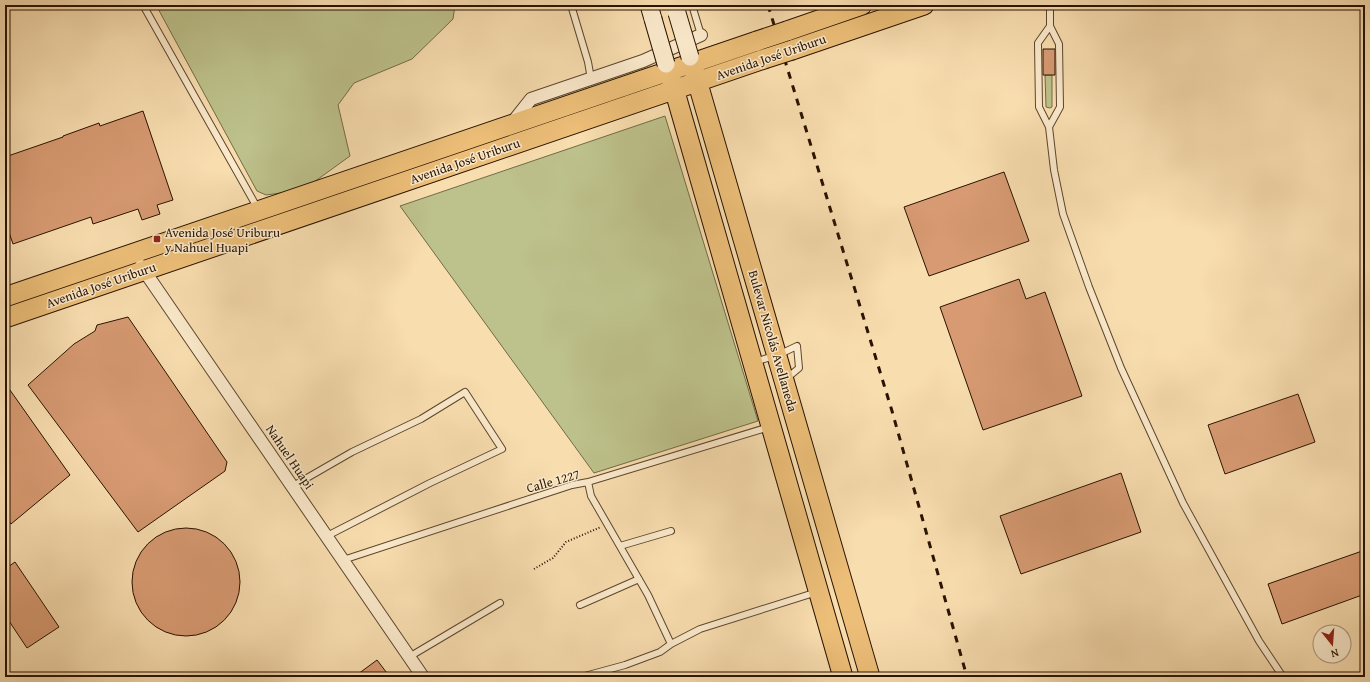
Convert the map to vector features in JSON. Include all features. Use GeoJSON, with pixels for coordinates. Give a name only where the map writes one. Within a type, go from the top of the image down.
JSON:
{"type":"FeatureCollection","features":[{"type":"Feature","properties":{"kind":"main road","name":"Avenida José Uriburu"},"geometry":{"type":"LineString","coordinates":[[7,305],[133,253],[512,124],[668,67],[757,41],[862,5]]}},
{"type":"Feature","properties":{"kind":"main road","name":"Avenida José Uriburu"},"geometry":{"type":"LineString","coordinates":[[7,305],[144,270],[924,5]]}},
{"type":"Feature","properties":{"kind":"main road","name":"Bulevar Nicolás Avellaneda"},"geometry":{"type":"LineString","coordinates":[[681,8],[691,60],[778,355],[870,677]]}},
{"type":"Feature","properties":{"kind":"main road","name":"Bulevar Nicolás Avellaneda"},"geometry":{"type":"LineString","coordinates":[[651,12],[843,677]]}},
{"type":"Feature","properties":{"kind":"street"},"geometry":{"type":"LineString","coordinates":[[512,124],[531,99],[643,62],[701,35]]}},
{"type":"Feature","properties":{"kind":"street","name":"Nahuel Huapi"},"geometry":{"type":"LineString","coordinates":[[133,253],[423,677]]}},
{"type":"Feature","properties":{"kind":"lane"},"geometry":{"type":"LineString","coordinates":[[143,5],[259,210]]}},
{"type":"Feature","properties":{"kind":"lane"},"geometry":{"type":"LineString","coordinates":[[571,5],[588,62],[591,79]]}},
{"type":"Feature","properties":{"kind":"lane"},"geometry":{"type":"LineString","coordinates":[[1049,127],[1060,107],[1059,44],[1050,26],[1050,5]]}},
{"type":"Feature","properties":{"kind":"lane"},"geometry":{"type":"LineString","coordinates":[[681,8],[701,35]]}},
{"type":"Feature","properties":{"kind":"lane"},"geometry":{"type":"LineString","coordinates":[[1050,26],[1038,43],[1039,107],[1049,127],[1054,170],[1063,214],[1089,287],[1121,368],[1183,503],[1259,641],[1283,677]]}},
{"type":"Feature","properties":{"kind":"lane"},"geometry":{"type":"LineString","coordinates":[[753,363],[778,355]]}},
{"type":"Feature","properties":{"kind":"lane"},"geometry":{"type":"LineString","coordinates":[[293,486],[357,449],[420,419],[465,392],[502,449],[430,483],[327,536]]}},
{"type":"Feature","properties":{"kind":"lane","name":"Calle 1227"},"geometry":{"type":"LineString","coordinates":[[343,560],[572,485],[588,482],[771,427]]}},
{"type":"Feature","properties":{"kind":"lane"},"geometry":{"type":"LineString","coordinates":[[588,482],[591,496],[648,595],[671,644]]}},
{"type":"Feature","properties":{"kind":"lane"},"geometry":{"type":"LineString","coordinates":[[620,546],[671,531]]}},
{"type":"Feature","properties":{"kind":"lane"},"geometry":{"type":"LineString","coordinates":[[580,605],[639,579]]}},
{"type":"Feature","properties":{"kind":"lane"},"geometry":{"type":"LineString","coordinates":[[581,677],[626,665],[660,652],[671,644],[700,629],[818,591]]}},
{"type":"Feature","properties":{"kind":"lane"},"geometry":{"type":"LineString","coordinates":[[409,657],[500,603]]}},
{"type":"Feature","properties":{"kind":"path"},"geometry":{"type":"LineString","coordinates":[[534,569],[553,558],[566,542],[607,524]]}},
{"type":"Feature","properties":{"kind":"green space"},"geometry":{"type":"Polygon","coordinates":[[[156,5],[455,5],[453,19],[412,59],[354,83],[338,105],[350,156],[314,182],[295,191],[266,195],[257,191],[156,5]]]}},
{"type":"Feature","properties":{"kind":"green space"},"geometry":{"type":"Polygon","coordinates":[[[1045,75],[1052,75],[1052,107],[1050,108],[1046,107],[1045,75]]]}},
{"type":"Feature","properties":{"kind":"green space"},"geometry":{"type":"Polygon","coordinates":[[[665,116],[758,421],[594,473],[400,206],[665,116]]]}},
{"type":"Feature","properties":{"kind":"building"},"geometry":{"type":"Polygon","coordinates":[[[1043,49],[1055,49],[1055,75],[1043,75],[1043,49]]]}},
{"type":"Feature","properties":{"kind":"building"},"geometry":{"type":"Polygon","coordinates":[[[143,111],[173,200],[157,205],[160,214],[142,220],[138,209],[93,224],[91,217],[13,244],[5,221],[5,157],[99,123],[100,126],[143,111]]]}},
{"type":"Feature","properties":{"kind":"building"},"geometry":{"type":"Polygon","coordinates":[[[1004,172],[1029,241],[929,276],[904,207],[1004,172]]]}},
{"type":"Feature","properties":{"kind":"building"},"geometry":{"type":"Polygon","coordinates":[[[1019,279],[1026,299],[1045,292],[1082,396],[983,430],[940,307],[1019,279]]]}},
{"type":"Feature","properties":{"kind":"building"},"geometry":{"type":"Polygon","coordinates":[[[128,317],[227,462],[225,471],[138,532],[28,385],[74,344],[95,331],[97,325],[128,317]]]}},
{"type":"Feature","properties":{"kind":"building"},"geometry":{"type":"Polygon","coordinates":[[[5,383],[70,475],[11,524],[5,515],[5,383]]]}},
{"type":"Feature","properties":{"kind":"building"},"geometry":{"type":"Polygon","coordinates":[[[1298,394],[1315,442],[1225,474],[1208,425],[1298,394]]]}},
{"type":"Feature","properties":{"kind":"building"},"geometry":{"type":"Polygon","coordinates":[[[1121,473],[1141,532],[1021,574],[1000,516],[1121,473]]]}},
{"type":"Feature","properties":{"kind":"building"},"geometry":{"type":"Polygon","coordinates":[[[186,528],[207,532],[224,544],[236,561],[240,582],[236,603],[224,620],[207,632],[186,636],[165,632],[148,620],[136,603],[132,582],[136,561],[148,544],[165,532],[186,528]]]}},
{"type":"Feature","properties":{"kind":"building"},"geometry":{"type":"Polygon","coordinates":[[[1365,550],[1365,594],[1282,624],[1268,584],[1365,550]]]}},
{"type":"Feature","properties":{"kind":"building"},"geometry":{"type":"Polygon","coordinates":[[[15,562],[59,627],[27,648],[5,615],[5,569],[15,562]]]}},
{"type":"Feature","properties":{"kind":"building"},"geometry":{"type":"Polygon","coordinates":[[[377,660],[390,677],[354,677],[377,660]]]}},
{"type":"Feature","properties":{"kind":"railway"},"geometry":{"type":"LineString","coordinates":[[768,5],[892,411],[967,677]]}},
{"type":"Feature","properties":{"kind":"place","name":"Avenida José Uriburu y Nahuel Huapi"},"geometry":{"type":"Point","coordinates":[157,239]}}]}
